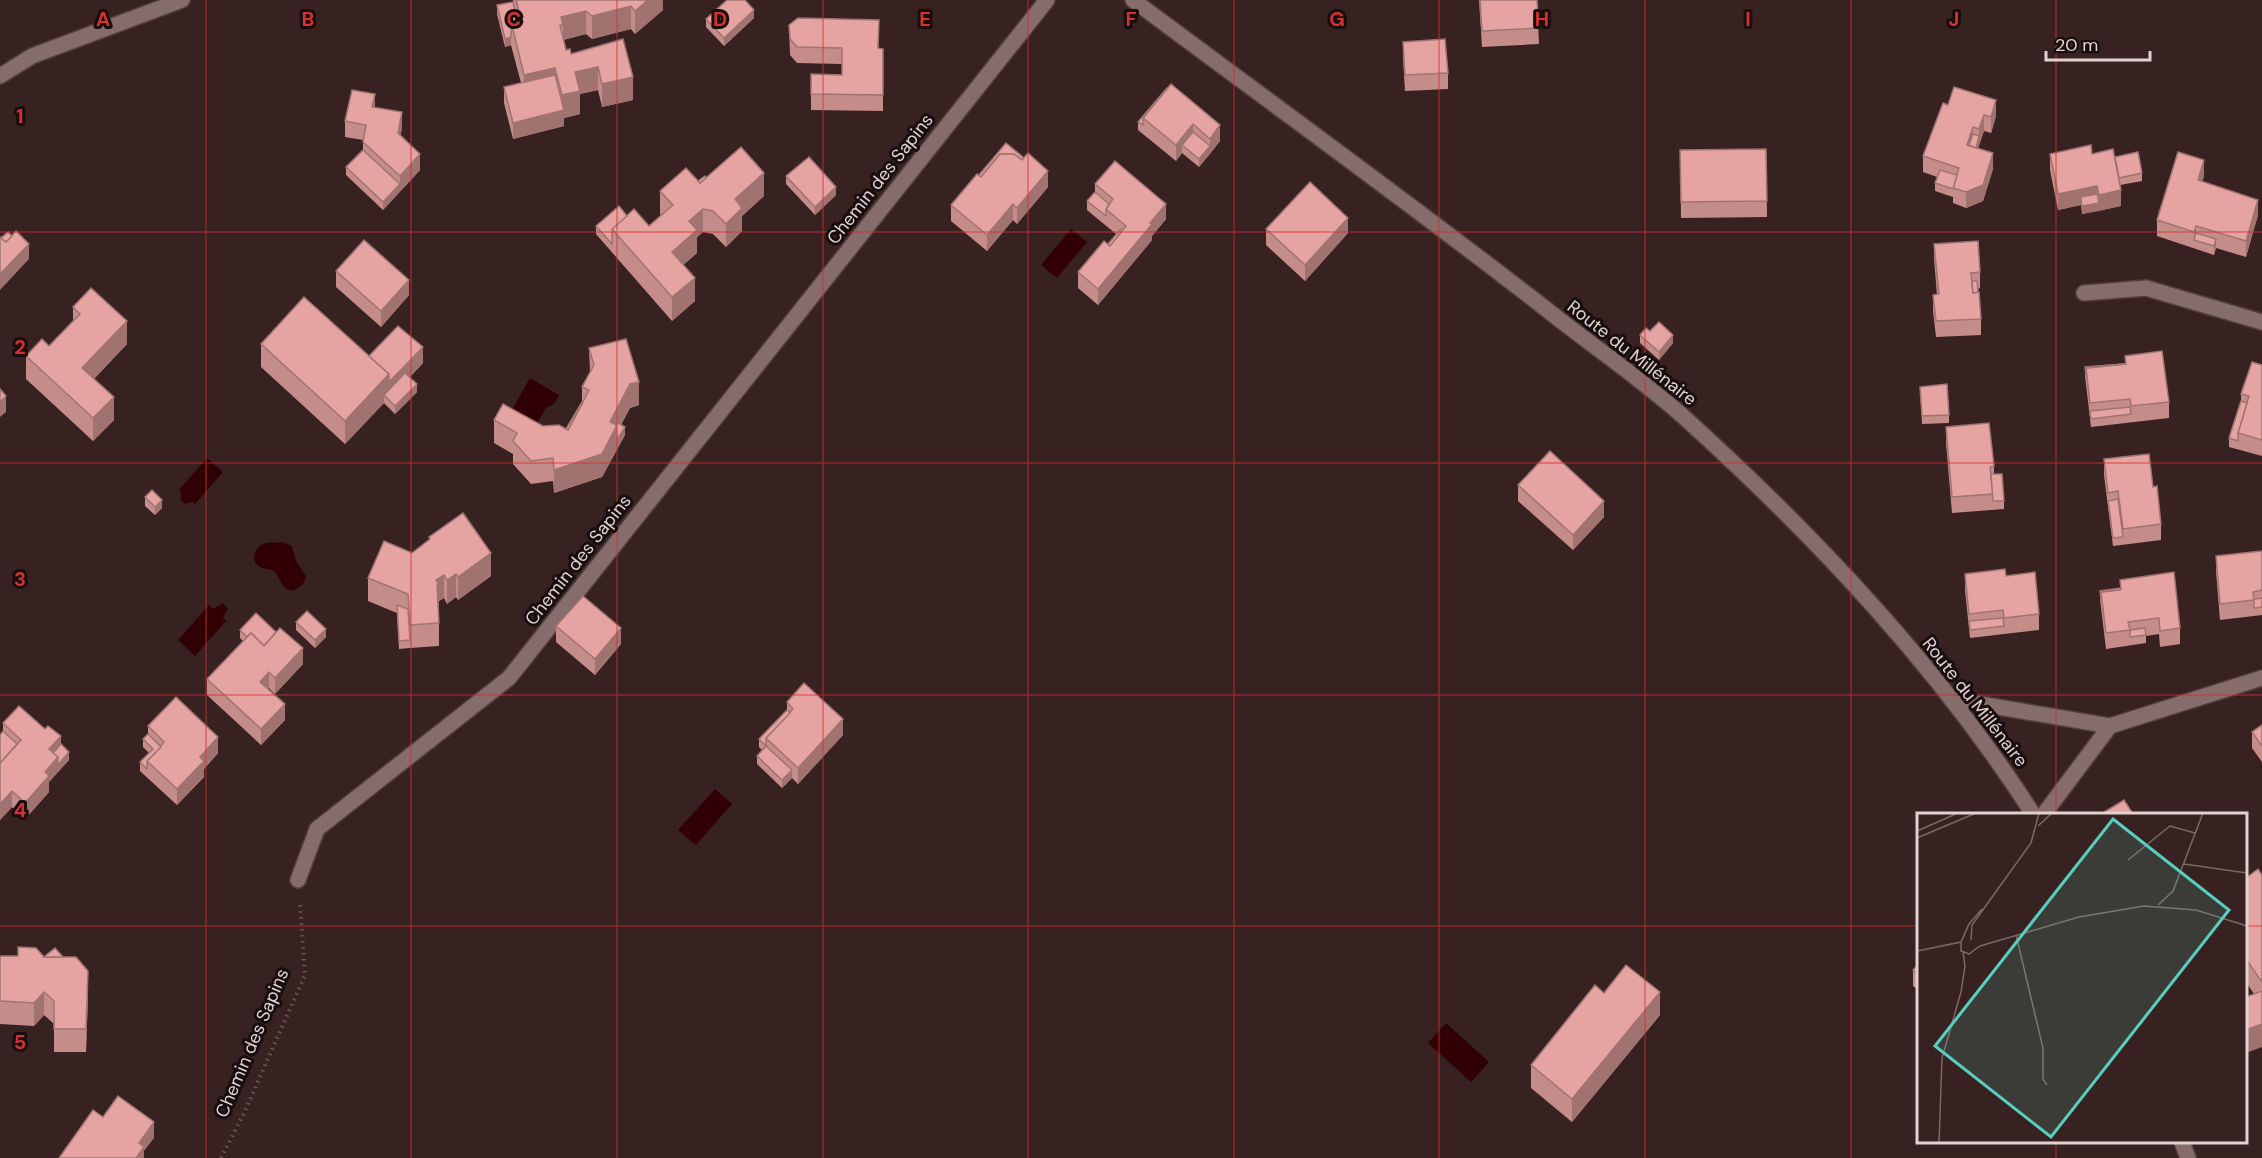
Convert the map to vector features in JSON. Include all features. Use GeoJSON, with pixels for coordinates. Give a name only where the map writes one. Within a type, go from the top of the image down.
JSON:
{"type":"FeatureCollection","features":[{"type":"Feature","properties":{"kind":"street"},"geometry":{"type":"LineString","coordinates":[[0,76],[32,57],[182,0]]}},
{"type":"Feature","properties":{"kind":"street","name":"Chemin des Sapins"},"geometry":{"type":"LineString","coordinates":[[298,880],[317,829],[509,678],[1047,0]]}},
{"type":"Feature","properties":{"kind":"street","name":"Route du Millénaire"},"geometry":{"type":"LineString","coordinates":[[1133,0],[1495,270],[1683,417],[1807,533],[1879,614],[1998,759],[2032,813]]}},
{"type":"Feature","properties":{"kind":"street"},"geometry":{"type":"LineString","coordinates":[[2084,293],[2146,288],[2262,322]]}},
{"type":"Feature","properties":{"kind":"street"},"geometry":{"type":"LineString","coordinates":[[1951,699],[2110,726],[2262,678]]}},
{"type":"Feature","properties":{"kind":"street"},"geometry":{"type":"LineString","coordinates":[[2045,813],[2110,726]]}},
{"type":"Feature","properties":{"kind":"street"},"geometry":{"type":"LineString","coordinates":[[2182,1143],[2188,1158]]}},
{"type":"Feature","properties":{"kind":"path","name":"Chemin des Sapins"},"geometry":{"type":"LineString","coordinates":[[221,1158],[244,1113],[305,975],[298,880]]}},
{"type":"Feature","properties":{"kind":"shaded area"},"geometry":{"type":"Polygon","coordinates":[[[1071,229],[1087,242],[1057,278],[1041,265],[1071,229]]]}},
{"type":"Feature","properties":{"kind":"shaded area"},"geometry":{"type":"Polygon","coordinates":[[[530,378],[559,395],[555,403],[546,408],[529,437],[504,424],[530,378]]]}},
{"type":"Feature","properties":{"kind":"shaded area"},"geometry":{"type":"Polygon","coordinates":[[[207,458],[223,472],[195,504],[192,502],[185,504],[181,500],[179,490],[207,458]]]}},
{"type":"Feature","properties":{"kind":"shaded area"},"geometry":{"type":"Polygon","coordinates":[[[282,542],[292,546],[296,561],[306,576],[302,584],[293,590],[283,586],[274,571],[260,567],[254,559],[257,549],[263,544],[282,542]]]}},
{"type":"Feature","properties":{"kind":"shaded area"},"geometry":{"type":"Polygon","coordinates":[[[223,603],[228,609],[223,618],[226,621],[195,656],[178,640],[209,605],[213,609],[223,603]]]}},
{"type":"Feature","properties":{"kind":"shaded area"},"geometry":{"type":"Polygon","coordinates":[[[715,789],[732,804],[696,845],[678,830],[715,789]]]}},
{"type":"Feature","properties":{"kind":"shaded area"},"geometry":{"type":"Polygon","coordinates":[[[1446,1023],[1489,1062],[1471,1082],[1428,1043],[1446,1023]]]}},
{"type":"Feature","properties":{"kind":"building"},"geometry":{"type":"Polygon","coordinates":[[[516,0],[648,0],[635,11],[631,6],[592,16],[586,11],[561,17],[563,25],[560,25],[566,50],[570,49],[571,54],[623,39],[633,77],[602,84],[598,67],[575,72],[580,91],[562,95],[555,68],[524,75],[511,21],[521,19],[516,0]]]}},
{"type":"Feature","properties":{"kind":"building"},"geometry":{"type":"Polygon","coordinates":[[[727,0],[745,0],[754,10],[724,38],[706,19],[727,0]]]}},
{"type":"Feature","properties":{"kind":"building"},"geometry":{"type":"Polygon","coordinates":[[[1480,0],[1537,0],[1539,28],[1482,31],[1480,0]]]}},
{"type":"Feature","properties":{"kind":"building"},"geometry":{"type":"Polygon","coordinates":[[[513,2],[517,20],[511,21],[511,37],[505,39],[497,5],[513,2]]]}},
{"type":"Feature","properties":{"kind":"building"},"geometry":{"type":"Polygon","coordinates":[[[798,18],[879,20],[878,48],[883,49],[883,95],[811,94],[811,74],[842,75],[842,48],[797,47],[790,39],[789,25],[798,18]]]}},
{"type":"Feature","properties":{"kind":"building"},"geometry":{"type":"Polygon","coordinates":[[[1445,39],[1448,73],[1405,75],[1403,42],[1445,39]]]}},
{"type":"Feature","properties":{"kind":"building"},"geometry":{"type":"Polygon","coordinates":[[[555,75],[564,110],[513,123],[504,87],[555,75]]]}},
{"type":"Feature","properties":{"kind":"building"},"geometry":{"type":"Polygon","coordinates":[[[1171,84],[1220,125],[1210,139],[1193,124],[1176,145],[1143,118],[1171,84]]]}},
{"type":"Feature","properties":{"kind":"building"},"geometry":{"type":"Polygon","coordinates":[[[1954,87],[1996,100],[1991,117],[1984,115],[1979,129],[1973,127],[1967,145],[1993,153],[1983,185],[1966,192],[1953,188],[1959,168],[1923,156],[1943,103],[1948,105],[1954,87]]]}},
{"type":"Feature","properties":{"kind":"building"},"geometry":{"type":"Polygon","coordinates":[[[1167,88],[1143,118],[1143,125],[1138,122],[1167,88]]]}},
{"type":"Feature","properties":{"kind":"building"},"geometry":{"type":"Polygon","coordinates":[[[352,90],[375,94],[372,107],[402,112],[398,133],[420,154],[400,176],[363,142],[366,125],[345,121],[352,90]]]}},
{"type":"Feature","properties":{"kind":"building"},"geometry":{"type":"Polygon","coordinates":[[[1193,132],[1210,146],[1199,159],[1182,145],[1193,132]]]}},
{"type":"Feature","properties":{"kind":"building"},"geometry":{"type":"Polygon","coordinates":[[[1973,134],[1979,136],[1976,148],[1969,145],[1973,134]]]}},
{"type":"Feature","properties":{"kind":"building"},"geometry":{"type":"Polygon","coordinates":[[[1006,143],[1024,158],[1022,160],[1014,154],[1000,154],[981,177],[979,175],[1006,143]]]}},
{"type":"Feature","properties":{"kind":"building"},"geometry":{"type":"Polygon","coordinates":[[[2091,145],[2092,154],[2113,149],[2121,190],[2099,195],[2097,186],[2058,194],[2050,154],[2091,145]]]}},
{"type":"Feature","properties":{"kind":"building"},"geometry":{"type":"Polygon","coordinates":[[[741,147],[764,173],[735,199],[742,208],[726,224],[713,211],[703,209],[689,221],[697,230],[672,252],[695,278],[672,297],[612,229],[634,209],[649,226],[673,205],[660,191],[686,168],[700,183],[741,147]]]}},
{"type":"Feature","properties":{"kind":"building"},"geometry":{"type":"Polygon","coordinates":[[[1766,149],[1767,201],[1681,202],[1680,150],[1766,149]]]}},
{"type":"Feature","properties":{"kind":"building"},"geometry":{"type":"Polygon","coordinates":[[[363,150],[400,184],[383,202],[346,167],[363,150]]]}},
{"type":"Feature","properties":{"kind":"building"},"geometry":{"type":"Polygon","coordinates":[[[2138,152],[2142,173],[2119,178],[2115,157],[2138,152]]]}},
{"type":"Feature","properties":{"kind":"building"},"geometry":{"type":"Polygon","coordinates":[[[2178,152],[2204,160],[2198,180],[2258,200],[2246,241],[2196,226],[2194,232],[2157,220],[2178,152]]]}},
{"type":"Feature","properties":{"kind":"building"},"geometry":{"type":"Polygon","coordinates":[[[1028,153],[1048,171],[1017,208],[1013,204],[987,235],[951,205],[977,174],[981,177],[1000,154],[1014,154],[1022,160],[1028,153]]]}},
{"type":"Feature","properties":{"kind":"building"},"geometry":{"type":"Polygon","coordinates":[[[809,157],[836,187],[815,207],[786,176],[809,157]]]}},
{"type":"Feature","properties":{"kind":"building"},"geometry":{"type":"Polygon","coordinates":[[[1115,161],[1166,204],[1098,289],[1078,272],[1104,241],[1110,246],[1126,226],[1106,209],[1113,199],[1095,184],[1115,161]]]}},
{"type":"Feature","properties":{"kind":"building"},"geometry":{"type":"Polygon","coordinates":[[[1940,170],[1957,175],[1953,189],[1935,183],[1940,170]]]}},
{"type":"Feature","properties":{"kind":"building"},"geometry":{"type":"Polygon","coordinates":[[[1310,182],[1348,218],[1305,265],[1266,229],[1310,182]]]}},
{"type":"Feature","properties":{"kind":"building"},"geometry":{"type":"Polygon","coordinates":[[[1095,192],[1109,204],[1106,216],[1087,201],[1095,192]]]}},
{"type":"Feature","properties":{"kind":"building"},"geometry":{"type":"Polygon","coordinates":[[[2097,194],[2099,203],[2082,206],[2081,197],[2097,194]]]}},
{"type":"Feature","properties":{"kind":"building"},"geometry":{"type":"Polygon","coordinates":[[[619,206],[627,216],[612,229],[612,244],[596,226],[619,206]]]}},
{"type":"Feature","properties":{"kind":"building"},"geometry":{"type":"Polygon","coordinates":[[[1121,229],[1122,231],[1110,246],[1108,244],[1121,229]]]}},
{"type":"Feature","properties":{"kind":"building"},"geometry":{"type":"Polygon","coordinates":[[[16,231],[29,244],[0,274],[0,237],[6,242],[16,231]]]}},
{"type":"Feature","properties":{"kind":"building"},"geometry":{"type":"Polygon","coordinates":[[[8,232],[12,236],[6,242],[1,238],[8,232]]]}},
{"type":"Feature","properties":{"kind":"building"},"geometry":{"type":"Polygon","coordinates":[[[2196,233],[2216,239],[2214,246],[2194,240],[2196,233]]]}},
{"type":"Feature","properties":{"kind":"building"},"geometry":{"type":"Polygon","coordinates":[[[364,240],[409,280],[381,311],[336,271],[364,240]]]}},
{"type":"Feature","properties":{"kind":"building"},"geometry":{"type":"Polygon","coordinates":[[[1978,241],[1980,272],[1971,273],[1973,293],[1979,292],[1981,319],[1936,321],[1933,295],[1939,294],[1934,244],[1978,241]]]}},
{"type":"Feature","properties":{"kind":"building"},"geometry":{"type":"Polygon","coordinates":[[[1972,281],[1977,281],[1978,292],[1973,293],[1972,281]]]}},
{"type":"Feature","properties":{"kind":"building"},"geometry":{"type":"Polygon","coordinates":[[[91,288],[127,321],[82,368],[114,397],[93,418],[26,356],[42,339],[49,346],[80,314],[73,307],[91,288]]]}},
{"type":"Feature","properties":{"kind":"building"},"geometry":{"type":"Polygon","coordinates":[[[304,297],[389,374],[345,421],[261,344],[304,297]]]}},
{"type":"Feature","properties":{"kind":"building"},"geometry":{"type":"Polygon","coordinates":[[[1659,322],[1673,335],[1659,352],[1640,335],[1646,328],[1650,331],[1659,322]]]}},
{"type":"Feature","properties":{"kind":"building"},"geometry":{"type":"Polygon","coordinates":[[[398,326],[423,347],[389,382],[389,374],[369,356],[398,326]]]}},
{"type":"Feature","properties":{"kind":"building"},"geometry":{"type":"Polygon","coordinates":[[[626,339],[639,382],[630,384],[610,422],[617,425],[602,454],[554,470],[553,458],[531,461],[513,441],[517,433],[494,420],[503,404],[543,426],[559,425],[568,430],[589,390],[582,387],[594,365],[589,348],[626,339]]]}},
{"type":"Feature","properties":{"kind":"building"},"geometry":{"type":"Polygon","coordinates":[[[2162,351],[2169,402],[2131,406],[2130,399],[2090,403],[2086,368],[2126,364],[2125,356],[2162,351]]]}},
{"type":"Feature","properties":{"kind":"building"},"geometry":{"type":"Polygon","coordinates":[[[2252,362],[2262,365],[2262,440],[2238,433],[2249,396],[2241,394],[2252,362]]]}},
{"type":"Feature","properties":{"kind":"building"},"geometry":{"type":"Polygon","coordinates":[[[2125,364],[2086,368],[2086,376],[2085,367],[2125,364]]]}},
{"type":"Feature","properties":{"kind":"building"},"geometry":{"type":"Polygon","coordinates":[[[405,373],[417,384],[395,406],[384,395],[405,373]]]}},
{"type":"Feature","properties":{"kind":"building"},"geometry":{"type":"Polygon","coordinates":[[[1947,384],[1949,415],[1922,416],[1920,387],[1947,384]]]}},
{"type":"Feature","properties":{"kind":"building"},"geometry":{"type":"Polygon","coordinates":[[[0,389],[6,396],[0,402],[0,389]]]}},
{"type":"Feature","properties":{"kind":"building"},"geometry":{"type":"Polygon","coordinates":[[[2241,401],[2247,403],[2238,433],[2238,441],[2229,438],[2241,401]]]}},
{"type":"Feature","properties":{"kind":"building"},"geometry":{"type":"Polygon","coordinates":[[[582,402],[568,430],[566,429],[582,402]]]}},
{"type":"Feature","properties":{"kind":"building"},"geometry":{"type":"Polygon","coordinates":[[[2130,407],[2131,414],[2091,419],[2090,411],[2130,407]]]}},
{"type":"Feature","properties":{"kind":"building"},"geometry":{"type":"Polygon","coordinates":[[[618,423],[625,427],[617,440],[616,425],[618,423]]]}},
{"type":"Feature","properties":{"kind":"building"},"geometry":{"type":"Polygon","coordinates":[[[1989,423],[1994,466],[1990,467],[1993,494],[1952,497],[1946,427],[1989,423]]]}},
{"type":"Feature","properties":{"kind":"building"},"geometry":{"type":"Polygon","coordinates":[[[1550,451],[1604,501],[1573,535],[1518,485],[1550,451]]]}},
{"type":"Feature","properties":{"kind":"building"},"geometry":{"type":"Polygon","coordinates":[[[2149,454],[2153,487],[2157,486],[2161,524],[2123,529],[2118,491],[2108,493],[2104,459],[2149,454]]]}},
{"type":"Feature","properties":{"kind":"building"},"geometry":{"type":"Polygon","coordinates":[[[1991,474],[2002,474],[2004,501],[1993,501],[1991,474]]]}},
{"type":"Feature","properties":{"kind":"building"},"geometry":{"type":"Polygon","coordinates":[[[152,490],[162,500],[155,507],[145,497],[152,490]]]}},
{"type":"Feature","properties":{"kind":"building"},"geometry":{"type":"Polygon","coordinates":[[[2118,499],[2123,537],[2113,538],[2108,501],[2118,499]]]}},
{"type":"Feature","properties":{"kind":"building"},"geometry":{"type":"Polygon","coordinates":[[[463,513],[491,553],[458,577],[456,574],[447,580],[444,575],[436,580],[439,585],[437,585],[439,623],[410,625],[408,594],[368,578],[384,541],[412,553],[430,539],[429,537],[463,513]]]}},
{"type":"Feature","properties":{"kind":"building"},"geometry":{"type":"Polygon","coordinates":[[[2262,551],[2262,590],[2253,592],[2254,600],[2220,604],[2216,556],[2262,551]]]}},
{"type":"Feature","properties":{"kind":"building"},"geometry":{"type":"Polygon","coordinates":[[[2005,569],[2006,576],[2035,572],[2039,614],[2004,618],[2003,610],[1969,614],[1965,574],[2005,569]]]}},
{"type":"Feature","properties":{"kind":"building"},"geometry":{"type":"Polygon","coordinates":[[[2174,572],[2180,628],[2160,631],[2159,618],[2128,622],[2130,630],[2106,633],[2101,592],[2121,589],[2120,580],[2174,572]]]}},
{"type":"Feature","properties":{"kind":"building"},"geometry":{"type":"Polygon","coordinates":[[[2120,588],[2120,590],[2101,592],[2101,600],[2100,591],[2120,588]]]}},
{"type":"Feature","properties":{"kind":"building"},"geometry":{"type":"Polygon","coordinates":[[[583,596],[621,628],[595,659],[556,626],[583,596]]]}},
{"type":"Feature","properties":{"kind":"building"},"geometry":{"type":"Polygon","coordinates":[[[2262,598],[2262,607],[2254,608],[2254,599],[2262,598]]]}},
{"type":"Feature","properties":{"kind":"building"},"geometry":{"type":"Polygon","coordinates":[[[397,605],[408,609],[410,640],[399,641],[397,605]]]}},
{"type":"Feature","properties":{"kind":"building"},"geometry":{"type":"Polygon","coordinates":[[[307,611],[326,629],[315,640],[296,622],[307,611]]]}},
{"type":"Feature","properties":{"kind":"building"},"geometry":{"type":"Polygon","coordinates":[[[256,613],[276,632],[264,646],[251,633],[247,637],[240,630],[256,613]]]}},
{"type":"Feature","properties":{"kind":"building"},"geometry":{"type":"Polygon","coordinates":[[[2003,618],[2004,626],[1970,630],[1969,621],[2003,618]]]}},
{"type":"Feature","properties":{"kind":"building"},"geometry":{"type":"Polygon","coordinates":[[[280,628],[303,648],[275,678],[269,672],[260,682],[285,704],[261,729],[207,679],[251,633],[264,646],[280,628]]]}},
{"type":"Feature","properties":{"kind":"building"},"geometry":{"type":"Polygon","coordinates":[[[2145,628],[2146,635],[2130,637],[2130,630],[2145,628]]]}},
{"type":"Feature","properties":{"kind":"building"},"geometry":{"type":"Polygon","coordinates":[[[804,683],[843,719],[798,768],[766,738],[793,709],[787,702],[804,683]]]}},
{"type":"Feature","properties":{"kind":"building"},"geometry":{"type":"Polygon","coordinates":[[[176,697],[218,737],[200,757],[204,761],[177,789],[147,761],[164,742],[148,726],[176,697]]]}},
{"type":"Feature","properties":{"kind":"building"},"geometry":{"type":"Polygon","coordinates":[[[19,706],[45,729],[48,726],[61,736],[49,749],[58,757],[45,772],[49,776],[25,803],[12,791],[0,804],[0,763],[21,740],[3,723],[19,706]]]}},
{"type":"Feature","properties":{"kind":"building"},"geometry":{"type":"Polygon","coordinates":[[[787,710],[790,713],[766,738],[766,746],[759,739],[787,710]]]}},
{"type":"Feature","properties":{"kind":"building"},"geometry":{"type":"Polygon","coordinates":[[[2262,725],[2262,746],[2252,732],[2262,725]]]}},
{"type":"Feature","properties":{"kind":"building"},"geometry":{"type":"Polygon","coordinates":[[[3,731],[17,744],[0,763],[0,735],[3,731]]]}},
{"type":"Feature","properties":{"kind":"building"},"geometry":{"type":"Polygon","coordinates":[[[148,734],[161,747],[147,761],[147,769],[140,762],[153,749],[143,739],[148,734]]]}},
{"type":"Feature","properties":{"kind":"building"},"geometry":{"type":"Polygon","coordinates":[[[61,744],[69,752],[58,765],[58,757],[53,753],[61,744]]]}},
{"type":"Feature","properties":{"kind":"building"},"geometry":{"type":"Polygon","coordinates":[[[766,746],[792,770],[782,780],[757,756],[766,746]]]}},
{"type":"Feature","properties":{"kind":"building"},"geometry":{"type":"Polygon","coordinates":[[[2124,800],[2132,813],[2103,813],[2124,800]]]}},
{"type":"Feature","properties":{"kind":"building"},"geometry":{"type":"Polygon","coordinates":[[[2258,869],[2262,875],[2262,982],[2247,960],[2247,877],[2258,869]]]}},
{"type":"Feature","properties":{"kind":"building"},"geometry":{"type":"Polygon","coordinates":[[[18,947],[36,948],[44,957],[76,957],[88,971],[86,1029],[54,1029],[54,1001],[44,992],[34,1003],[0,1001],[0,956],[18,956],[18,947]]]}},
{"type":"Feature","properties":{"kind":"building"},"geometry":{"type":"Polygon","coordinates":[[[55,948],[63,957],[44,957],[55,948]]]}},
{"type":"Feature","properties":{"kind":"building"},"geometry":{"type":"Polygon","coordinates":[[[1626,965],[1660,992],[1572,1099],[1531,1065],[1595,985],[1604,993],[1626,965]]]}},
{"type":"Feature","properties":{"kind":"building"},"geometry":{"type":"Polygon","coordinates":[[[2262,991],[2262,1024],[2247,1030],[2247,997],[2262,991]]]}},
{"type":"Feature","properties":{"kind":"building"},"geometry":{"type":"Polygon","coordinates":[[[118,1096],[154,1122],[139,1143],[144,1147],[136,1158],[59,1158],[93,1110],[103,1117],[118,1096]]]}}]}
